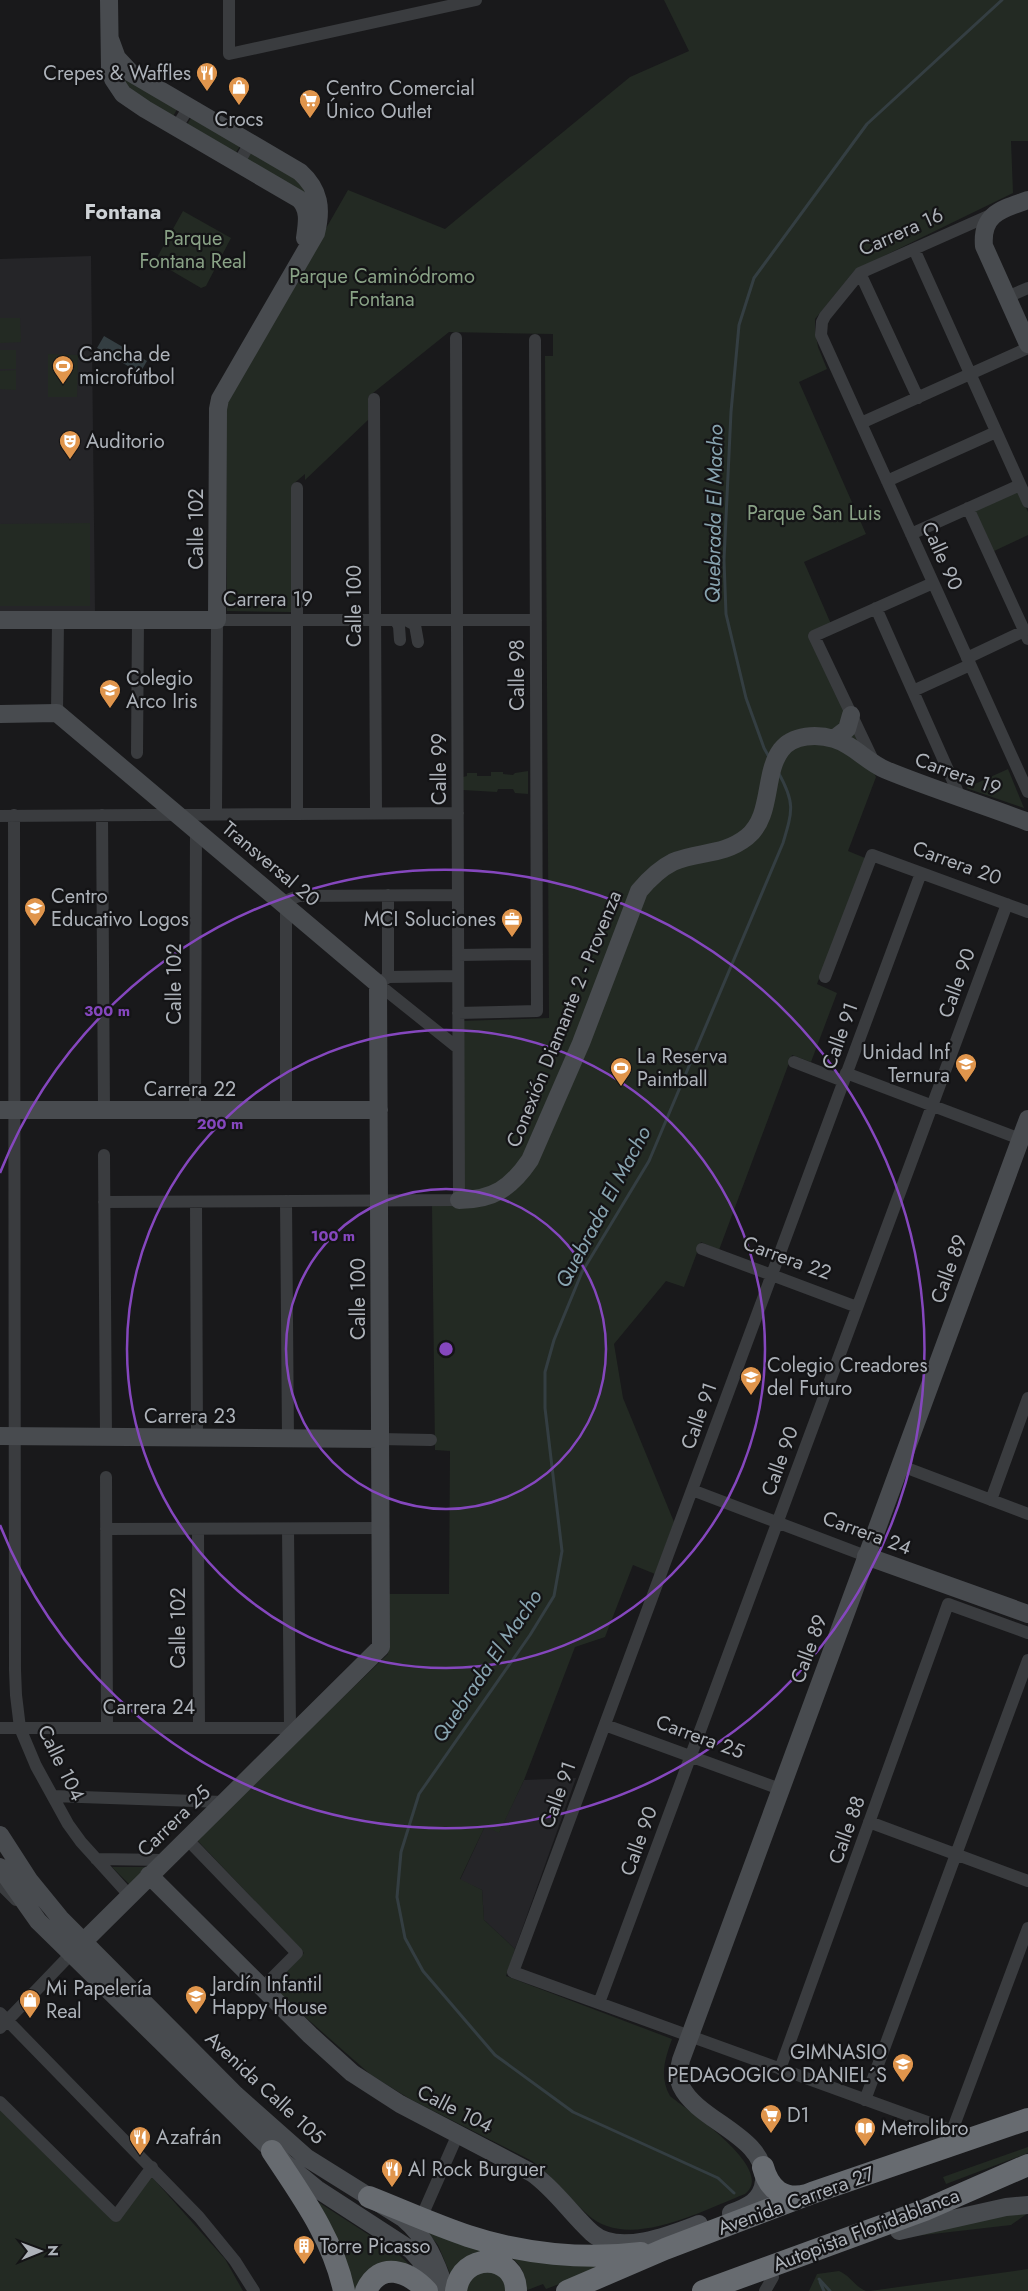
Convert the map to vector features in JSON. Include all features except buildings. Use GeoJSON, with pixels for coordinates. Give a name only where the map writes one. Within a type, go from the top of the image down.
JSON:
{"type":"FeatureCollection","features":[{"type":"Feature","properties":{"kind":"highway","name":"Avenida Carrera 27"},"geometry":{"type":"LineString","coordinates":[[567,2291],[665,2249],[954,2137],[1028,2118]]}},
{"type":"Feature","properties":{"kind":"highway","name":"Autopista Floridablanca"},"geometry":{"type":"LineString","coordinates":[[605,2291],[679,2257],[1028,2128]]}},
{"type":"Feature","properties":{"kind":"highway"},"geometry":{"type":"LineString","coordinates":[[272,2151],[327,2239],[338,2265],[344,2291]]}},
{"type":"Feature","properties":{"kind":"highway","name":"Autopista Floridablanca"},"geometry":{"type":"LineString","coordinates":[[702,2291],[926,2210],[1028,2165]]}},
{"type":"Feature","properties":{"kind":"highway"},"geometry":{"type":"LineString","coordinates":[[763,2166],[768,2182],[778,2193],[793,2197],[812,2193]]}},
{"type":"Feature","properties":{"kind":"highway"},"geometry":{"type":"LineString","coordinates":[[737,2291],[769,2284],[1028,2181]]}},
{"type":"Feature","properties":{"kind":"highway"},"geometry":{"type":"LineString","coordinates":[[369,2197],[487,2242],[545,2252],[616,2255],[665,2249]]}},
{"type":"Feature","properties":{"kind":"highway"},"geometry":{"type":"LineString","coordinates":[[456,2291],[463,2272],[470,2266],[486,2261],[494,2262],[509,2271],[514,2278],[516,2291]]}},
{"type":"Feature","properties":{"kind":"highway"},"geometry":{"type":"LineString","coordinates":[[366,2291],[374,2278],[386,2272],[411,2277],[427,2291]]}},
{"type":"Feature","properties":{"kind":"street"},"geometry":{"type":"LineString","coordinates":[[109,0],[110,68],[118,88],[132,101],[303,204],[307,223],[297,265]]}},
{"type":"Feature","properties":{"kind":"street"},"geometry":{"type":"LineString","coordinates":[[229,0],[230,54],[476,0]]}},
{"type":"Feature","properties":{"kind":"street","name":"Calle 102"},"geometry":{"type":"LineString","coordinates":[[110,39],[117,58],[131,73],[300,172],[307,179],[319,199],[320,210],[316,233],[223,393],[219,404],[216,814]]}},
{"type":"Feature","properties":{"kind":"street"},"geometry":{"type":"LineString","coordinates":[[176,128],[189,107]]}},
{"type":"Feature","properties":{"kind":"street"},"geometry":{"type":"LineString","coordinates":[[238,164],[250,142]]}},
{"type":"Feature","properties":{"kind":"street","name":"Carrera 16"},"geometry":{"type":"LineString","coordinates":[[821,335],[822,322],[825,316],[860,273],[998,211],[1028,200]]}},
{"type":"Feature","properties":{"kind":"street"},"geometry":{"type":"LineString","coordinates":[[984,246],[986,227],[998,211]]}},
{"type":"Feature","properties":{"kind":"street"},"geometry":{"type":"LineString","coordinates":[[961,228],[975,234],[984,246],[1028,344]]}},
{"type":"Feature","properties":{"kind":"street"},"geometry":{"type":"LineString","coordinates":[[914,249],[969,375],[1028,502]]}},
{"type":"Feature","properties":{"kind":"street"},"geometry":{"type":"LineString","coordinates":[[860,273],[918,398]]}},
{"type":"Feature","properties":{"kind":"street"},"geometry":{"type":"LineString","coordinates":[[1006,297],[1028,288]]}},
{"type":"Feature","properties":{"kind":"street","name":"Calle 90"},"geometry":{"type":"LineString","coordinates":[[821,335],[1028,792]]}},
{"type":"Feature","properties":{"kind":"street","name":"Calle 99"},"geometry":{"type":"LineString","coordinates":[[456,338],[459,1200]]}},
{"type":"Feature","properties":{"kind":"street","name":"Calle 98"},"geometry":{"type":"LineString","coordinates":[[458,1012],[537,1011],[535,340]]}},
{"type":"Feature","properties":{"kind":"street"},"geometry":{"type":"LineString","coordinates":[[861,423],[1028,348]]}},
{"type":"Feature","properties":{"kind":"street","name":"Calle 100"},"geometry":{"type":"LineString","coordinates":[[374,399],[376,813]]}},
{"type":"Feature","properties":{"kind":"street"},"geometry":{"type":"LineString","coordinates":[[887,481],[996,432]]}},
{"type":"Feature","properties":{"kind":"street"},"geometry":{"type":"LineString","coordinates":[[911,534],[1020,485]]}},
{"type":"Feature","properties":{"kind":"street"},"geometry":{"type":"LineString","coordinates":[[297,488],[297,814]]}},
{"type":"Feature","properties":{"kind":"street"},"geometry":{"type":"LineString","coordinates":[[913,691],[969,661],[1026,635],[968,508]]}},
{"type":"Feature","properties":{"kind":"street"},"geometry":{"type":"LineString","coordinates":[[874,763],[814,636],[933,583]]}},
{"type":"Feature","properties":{"kind":"street"},"geometry":{"type":"LineString","coordinates":[[876,608],[960,797]]}},
{"type":"Feature","properties":{"kind":"street","name":"Carrera 19"},"geometry":{"type":"LineString","coordinates":[[0,620],[536,620]]}},
{"type":"Feature","properties":{"kind":"street"},"geometry":{"type":"LineString","coordinates":[[0,714],[57,713],[58,620]]}},
{"type":"Feature","properties":{"kind":"street"},"geometry":{"type":"LineString","coordinates":[[137,753],[138,620]]}},
{"type":"Feature","properties":{"kind":"street"},"geometry":{"type":"LineString","coordinates":[[400,640],[400,620],[415,625],[418,642]]}},
{"type":"Feature","properties":{"kind":"street","name":"Transversal 20"},"geometry":{"type":"LineString","coordinates":[[57,713],[180,814],[286,905],[383,980],[458,1048]]}},
{"type":"Feature","properties":{"kind":"street"},"geometry":{"type":"LineString","coordinates":[[834,739],[847,729],[851,715]]}},
{"type":"Feature","properties":{"kind":"street","name":"Conexión Diamante 2 - Provenza"},"geometry":{"type":"LineString","coordinates":[[459,1200],[483,1198],[505,1188],[520,1174],[530,1160],[580,1043],[639,891],[655,873],[675,862],[724,850],[749,836],[761,814],[782,749],[803,737],[818,736],[845,743],[874,763]]}},
{"type":"Feature","properties":{"kind":"street","name":"Carrera 19"},"geometry":{"type":"LineString","coordinates":[[874,763],[886,770],[1028,822]]}},
{"type":"Feature","properties":{"kind":"street"},"geometry":{"type":"LineString","coordinates":[[0,816],[458,813]]}},
{"type":"Feature","properties":{"kind":"street"},"geometry":{"type":"LineString","coordinates":[[102,815],[104,1110]]}},
{"type":"Feature","properties":{"kind":"street","name":"Calle 104"},"geometry":{"type":"LineString","coordinates":[[14,816],[7,1110],[8,1436],[16,1695],[20,1728],[36,1766],[52,1796],[72,1830],[130,1895]]}},
{"type":"Feature","properties":{"kind":"street","name":"Calle 102"},"geometry":{"type":"LineString","coordinates":[[195,1110],[196,828]]}},
{"type":"Feature","properties":{"kind":"street","name":"Carrera 20"},"geometry":{"type":"LineString","coordinates":[[825,977],[872,855],[1028,912]]}},
{"type":"Feature","properties":{"kind":"street","name":"Calle 91"},"geometry":{"type":"LineString","coordinates":[[599,2003],[513,1972],[921,872]]}},
{"type":"Feature","properties":{"kind":"street","name":"Calle 100"},"geometry":{"type":"LineString","coordinates":[[381,1647],[379,1110],[388,895]]}},
{"type":"Feature","properties":{"kind":"street"},"geometry":{"type":"LineString","coordinates":[[286,1110],[286,905],[290,899],[299,896],[458,895]]}},
{"type":"Feature","properties":{"kind":"street","name":"Calle 90"},"geometry":{"type":"LineString","coordinates":[[599,2003],[1007,904]]}},
{"type":"Feature","properties":{"kind":"street"},"geometry":{"type":"LineString","coordinates":[[458,955],[537,954]]}},
{"type":"Feature","properties":{"kind":"street"},"geometry":{"type":"LineString","coordinates":[[383,980],[458,976]]}},
{"type":"Feature","properties":{"kind":"street"},"geometry":{"type":"LineString","coordinates":[[794,1062],[932,1106],[1021,1150]]}},
{"type":"Feature","properties":{"kind":"street","name":"Carrera 22"},"geometry":{"type":"LineString","coordinates":[[7,1110],[379,1110]]}},
{"type":"Feature","properties":{"kind":"street","name":"Calle 89"},"geometry":{"type":"LineString","coordinates":[[763,2166],[750,2147],[690,2098],[681,2087],[678,2078],[679,2069],[899,1465],[1021,1150],[1028,1119]]}},
{"type":"Feature","properties":{"kind":"street"},"geometry":{"type":"LineString","coordinates":[[104,1155],[106,1437]]}},
{"type":"Feature","properties":{"kind":"street"},"geometry":{"type":"LineString","coordinates":[[104,1202],[459,1200]]}},
{"type":"Feature","properties":{"kind":"street"},"geometry":{"type":"LineString","coordinates":[[286,1201],[288,1438]]}},
{"type":"Feature","properties":{"kind":"street"},"geometry":{"type":"LineString","coordinates":[[196,1202],[197,1438]]}},
{"type":"Feature","properties":{"kind":"street","name":"Carrera 22"},"geometry":{"type":"LineString","coordinates":[[702,1250],[857,1307]]}},
{"type":"Feature","properties":{"kind":"street"},"geometry":{"type":"LineString","coordinates":[[991,1500],[1028,1398]]}},
{"type":"Feature","properties":{"kind":"street","name":"Carrera 23"},"geometry":{"type":"LineString","coordinates":[[8,1436],[380,1439]]}},
{"type":"Feature","properties":{"kind":"street"},"geometry":{"type":"LineString","coordinates":[[380,1439],[431,1440]]}},
{"type":"Feature","properties":{"kind":"street"},"geometry":{"type":"LineString","coordinates":[[899,1465],[1028,1514]]}},
{"type":"Feature","properties":{"kind":"street"},"geometry":{"type":"LineString","coordinates":[[106,1476],[107,1728]]}},
{"type":"Feature","properties":{"kind":"street","name":"Carrera 24"},"geometry":{"type":"LineString","coordinates":[[692,1490],[866,1556],[1028,1614]]}},
{"type":"Feature","properties":{"kind":"street"},"geometry":{"type":"LineString","coordinates":[[106,1529],[381,1528]]}},
{"type":"Feature","properties":{"kind":"street","name":"Calle 102"},"geometry":{"type":"LineString","coordinates":[[198,1529],[199,1728]]}},
{"type":"Feature","properties":{"kind":"street"},"geometry":{"type":"LineString","coordinates":[[288,1529],[294,1728]]}},
{"type":"Feature","properties":{"kind":"street","name":"Calle 88"},"geometry":{"type":"LineString","coordinates":[[780,2068],[948,1604],[1028,1633]]}},
{"type":"Feature","properties":{"kind":"street","name":"Carrera 25"},"geometry":{"type":"LineString","coordinates":[[2,2020],[223,1802],[294,1728],[381,1647]]}},
{"type":"Feature","properties":{"kind":"street"},"geometry":{"type":"LineString","coordinates":[[866,2100],[1028,1660]]}},
{"type":"Feature","properties":{"kind":"street","name":"Carrera 25"},"geometry":{"type":"LineString","coordinates":[[605,1725],[780,1789]]}},
{"type":"Feature","properties":{"kind":"street","name":"Carrera 24"},"geometry":{"type":"LineString","coordinates":[[0,1728],[294,1728]]}},
{"type":"Feature","properties":{"kind":"street"},"geometry":{"type":"LineString","coordinates":[[52,1796],[223,1802]]}},
{"type":"Feature","properties":{"kind":"street"},"geometry":{"type":"LineString","coordinates":[[869,1822],[1028,1881]]}},
{"type":"Feature","properties":{"kind":"street","name":"Avenida Calle 105"},"geometry":{"type":"LineString","coordinates":[[0,1835],[78,1947],[272,2151],[317,2189],[411,2250],[420,2260],[432,2291]]}},
{"type":"Feature","properties":{"kind":"street"},"geometry":{"type":"LineString","coordinates":[[186,1838],[297,1952],[262,1988]]}},
{"type":"Feature","properties":{"kind":"street"},"geometry":{"type":"LineString","coordinates":[[96,1859],[164,1860]]}},
{"type":"Feature","properties":{"kind":"street","name":"Avenida Calle 105"},"geometry":{"type":"LineString","coordinates":[[0,1867],[38,1921],[78,1947],[236,2096],[318,2165],[403,2218],[421,2235],[436,2261],[446,2291]]}},
{"type":"Feature","properties":{"kind":"street","name":"Calle 104"},"geometry":{"type":"LineString","coordinates":[[149,1875],[310,2035],[364,2082],[400,2104],[532,2173],[545,2182],[593,2233],[604,2240],[616,2243],[662,2238],[744,2208],[760,2196],[763,2183],[763,2166]]}},
{"type":"Feature","properties":{"kind":"street"},"geometry":{"type":"LineString","coordinates":[[0,1884],[38,1921]]}},
{"type":"Feature","properties":{"kind":"street"},"geometry":{"type":"LineString","coordinates":[[599,2003],[866,2100],[954,2137],[1028,1928]]}},
{"type":"Feature","properties":{"kind":"street"},"geometry":{"type":"LineString","coordinates":[[2,2020],[152,2167],[218,2239],[254,2291]]}},
{"type":"Feature","properties":{"kind":"street"},"geometry":{"type":"LineString","coordinates":[[0,2102],[116,2216],[152,2167]]}},
{"type":"Feature","properties":{"kind":"street"},"geometry":{"type":"LineString","coordinates":[[421,2218],[458,2134]]}},
{"type":"Feature","properties":{"kind":"street"},"geometry":{"type":"LineString","coordinates":[[899,2231],[1028,2205]]}},
{"type":"Feature","properties":{"kind":"shaded area"},"geometry":{"type":"Polygon","coordinates":[[[91,256],[95,611],[0,611],[0,259],[91,256]]]}},
{"type":"Feature","properties":{"kind":"shaded area"},"geometry":{"type":"Polygon","coordinates":[[[104,336],[147,361],[140,373],[97,348],[104,336]]]}},
{"type":"Feature","properties":{"kind":"shaded area"},"geometry":{"type":"Polygon","coordinates":[[[576,1778],[515,1949],[484,1920],[482,1890],[460,1880],[485,1826],[499,1832],[524,1780],[576,1778]]]}},
{"type":"Feature","properties":{"kind":"green space"},"geometry":{"type":"Polygon","coordinates":[[[664,0],[1028,0],[1028,141],[1011,141],[1013,193],[855,270],[815,319],[818,347],[827,369],[799,382],[866,534],[804,562],[831,624],[808,634],[876,777],[848,851],[865,858],[817,984],[837,993],[811,1062],[792,1055],[719,1250],[701,1242],[684,1287],[666,1281],[614,1344],[623,1398],[674,1522],[655,1574],[633,1565],[605,1637],[575,1647],[524,1780],[499,1833],[485,1826],[460,1879],[482,1890],[484,1920],[515,1949],[506,1976],[672,2039],[664,2068],[665,2081],[670,2096],[726,2141],[740,2156],[749,2170],[752,2183],[745,2194],[664,2225],[643,2229],[622,2229],[603,2225],[587,2214],[547,2173],[532,2161],[410,2099],[371,2075],[270,1986],[304,1953],[196,1839],[388,1654],[388,1594],[449,1594],[450,1451],[435,1450],[432,1206],[464,1206],[463,1021],[549,1018],[545,356],[553,356],[553,334],[449,332],[368,397],[368,420],[305,480],[305,474],[292,485],[292,612],[227,611],[226,403],[348,190],[445,229],[630,77],[689,51],[664,0]]]}},
{"type":"Feature","properties":{"kind":"green space"},"geometry":{"type":"Polygon","coordinates":[[[114,73],[127,75],[179,106],[172,118],[124,89],[114,73]]]}},
{"type":"Feature","properties":{"kind":"green space"},"geometry":{"type":"Polygon","coordinates":[[[193,115],[242,143],[235,154],[186,126],[193,115]]]}},
{"type":"Feature","properties":{"kind":"green space"},"geometry":{"type":"Polygon","coordinates":[[[252,150],[310,189],[310,205],[246,161],[252,150]]]}},
{"type":"Feature","properties":{"kind":"green space","name":"Parque Fontana Real"},"geometry":{"type":"Polygon","coordinates":[[[183,211],[231,238],[206,286],[201,288],[155,261],[183,211]]]}},
{"type":"Feature","properties":{"kind":"green space"},"geometry":{"type":"Polygon","coordinates":[[[0,318],[20,318],[21,342],[0,343],[0,318]]]}},
{"type":"Feature","properties":{"kind":"green space"},"geometry":{"type":"Polygon","coordinates":[[[0,350],[16,350],[16,369],[0,369],[0,350]]]}},
{"type":"Feature","properties":{"kind":"green space","name":"Cancha de microfútbol"},"geometry":{"type":"Polygon","coordinates":[[[48,354],[78,355],[77,397],[48,397],[48,354]]]}},
{"type":"Feature","properties":{"kind":"green space"},"geometry":{"type":"Polygon","coordinates":[[[16,370],[16,390],[0,389],[0,371],[16,370]]]}},
{"type":"Feature","properties":{"kind":"green space"},"geometry":{"type":"Polygon","coordinates":[[[1017,487],[1028,512],[1028,535],[992,552],[972,508],[1017,487]]]}},
{"type":"Feature","properties":{"kind":"green space"},"geometry":{"type":"Polygon","coordinates":[[[90,523],[90,606],[0,606],[0,524],[90,523]]]}},
{"type":"Feature","properties":{"kind":"green space"},"geometry":{"type":"Polygon","coordinates":[[[1008,769],[1024,808],[966,788],[1008,769]]]}},
{"type":"Feature","properties":{"kind":"green space"},"geometry":{"type":"Polygon","coordinates":[[[528,771],[528,794],[515,793],[513,789],[498,789],[497,792],[463,790],[463,777],[467,776],[467,773],[477,773],[477,776],[491,776],[491,772],[503,772],[503,774],[513,775],[528,771]]]}},
{"type":"Feature","properties":{"kind":"green space"},"geometry":{"type":"Polygon","coordinates":[[[112,1867],[148,1867],[131,1886],[112,1867]]]}},
{"type":"Feature","properties":{"kind":"green space"},"geometry":{"type":"Polygon","coordinates":[[[0,2106],[117,2220],[151,2176],[225,2259],[243,2291],[0,2291],[0,2106]]]}},
{"type":"Feature","properties":{"kind":"green space"},"geometry":{"type":"Polygon","coordinates":[[[1028,2147],[1028,2153],[946,2184],[943,2177],[1028,2147]]]}},
{"type":"Feature","properties":{"kind":"green space"},"geometry":{"type":"Polygon","coordinates":[[[312,2198],[397,2253],[415,2270],[351,2291],[312,2198]]]}},
{"type":"Feature","properties":{"kind":"green space"},"geometry":{"type":"Polygon","coordinates":[[[1028,2213],[1011,2225],[898,2238],[987,2216],[1028,2213]]]}},
{"type":"Feature","properties":{"kind":"green space"},"geometry":{"type":"Polygon","coordinates":[[[424,2228],[615,2263],[546,2289],[543,2284],[525,2291],[523,2272],[511,2257],[451,2276],[438,2245],[424,2228]]]}},
{"type":"Feature","properties":{"kind":"green space"},"geometry":{"type":"Polygon","coordinates":[[[477,2269],[501,2274],[508,2291],[461,2291],[477,2269]]]}},
{"type":"Feature","properties":{"kind":"green space"},"geometry":{"type":"Polygon","coordinates":[[[1028,2269],[1028,2291],[870,2291],[1028,2269]]]}},
{"type":"Feature","properties":{"kind":"green space"},"geometry":{"type":"Polygon","coordinates":[[[839,2271],[866,2291],[809,2291],[817,2274],[839,2271]]]}},
{"type":"Feature","properties":{"kind":"waterway","name":"Quebrada El Macho"},"geometry":{"type":"LineString","coordinates":[[769,757],[746,698],[726,614],[724,560],[731,412],[739,325],[754,278],[867,124],[1002,0]]}},
{"type":"Feature","properties":{"kind":"waterway","name":"Quebrada El Macho"},"geometry":{"type":"LineString","coordinates":[[734,2193],[718,2178],[573,2112],[495,2055],[423,1971],[405,1938],[397,1897],[401,1852],[419,1794],[530,1635],[554,1596],[562,1551],[545,1408],[545,1372],[554,1340],[582,1272],[649,1161],[783,843],[791,806],[784,782],[778,772]]}},
{"type":"Feature","properties":{"kind":"waterway","name":"Quebrada El Macho"},"geometry":{"type":"LineString","coordinates":[[819,2279],[830,2291]]}},
{"type":"Feature","properties":{"kind":"waterway","name":"Quebrada El Macho"},"geometry":{"type":"LineString","coordinates":[[820,2282],[824,2291]]}},
{"type":"Feature","properties":{"kind":"place","name":"Crepes & Waffles"},"geometry":{"type":"Point","coordinates":[207,92]}},
{"type":"Feature","properties":{"kind":"place","name":"Crocs"},"geometry":{"type":"Point","coordinates":[239,106]}},
{"type":"Feature","properties":{"kind":"place","name":"Centro Comercial Único Outlet"},"geometry":{"type":"Point","coordinates":[310,119]}},
{"type":"Feature","properties":{"kind":"place","name":"Cancha de microfútbol"},"geometry":{"type":"Point","coordinates":[63,385]}},
{"type":"Feature","properties":{"kind":"place","name":"Auditorio"},"geometry":{"type":"Point","coordinates":[70,460]}},
{"type":"Feature","properties":{"kind":"place","name":"Colegio Arco Iris"},"geometry":{"type":"Point","coordinates":[110,709]}},
{"type":"Feature","properties":{"kind":"place","name":"Centro Educativo Logos"},"geometry":{"type":"Point","coordinates":[35,927]}},
{"type":"Feature","properties":{"kind":"place","name":"MCI Soluciones"},"geometry":{"type":"Point","coordinates":[512,938]}},
{"type":"Feature","properties":{"kind":"place","name":"Unidad Inf Ternura"},"geometry":{"type":"Point","coordinates":[966,1083]}},
{"type":"Feature","properties":{"kind":"place","name":"La Reserva Paintball"},"geometry":{"type":"Point","coordinates":[621,1087]}},
{"type":"Feature","properties":{"kind":"place","name":"Colegio Creadores del Futuro"},"geometry":{"type":"Point","coordinates":[751,1396]}},
{"type":"Feature","properties":{"kind":"place","name":"Jardín Infantil Happy House"},"geometry":{"type":"Point","coordinates":[196,2015]}},
{"type":"Feature","properties":{"kind":"place","name":"Mi Papelería Real"},"geometry":{"type":"Point","coordinates":[30,2019]}},
{"type":"Feature","properties":{"kind":"place","name":"GIMNASIO PEDAGOGICO DANIEL´S"},"geometry":{"type":"Point","coordinates":[903,2083]}},
{"type":"Feature","properties":{"kind":"place","name":"D1"},"geometry":{"type":"Point","coordinates":[771,2134]}},
{"type":"Feature","properties":{"kind":"place","name":"Metrolibro"},"geometry":{"type":"Point","coordinates":[865,2147]}},
{"type":"Feature","properties":{"kind":"place","name":"Azafrán"},"geometry":{"type":"Point","coordinates":[140,2156]}},
{"type":"Feature","properties":{"kind":"place","name":"Al Rock Burguer"},"geometry":{"type":"Point","coordinates":[392,2188]}},
{"type":"Feature","properties":{"kind":"place","name":"Torre Picasso"},"geometry":{"type":"Point","coordinates":[304,2265]}},
{"type":"Feature","properties":{"kind":"district","name":"Fontana"},"geometry":{"type":"Point","coordinates":[123,212]}},
{"type":"Feature","properties":{"kind":"park label","name":"Parque Caminódromo Fontana"},"geometry":{"type":"Point","coordinates":[382,288]}},
{"type":"Feature","properties":{"kind":"park label","name":"Parque San Luis"},"geometry":{"type":"Point","coordinates":[814,513]}}]}
